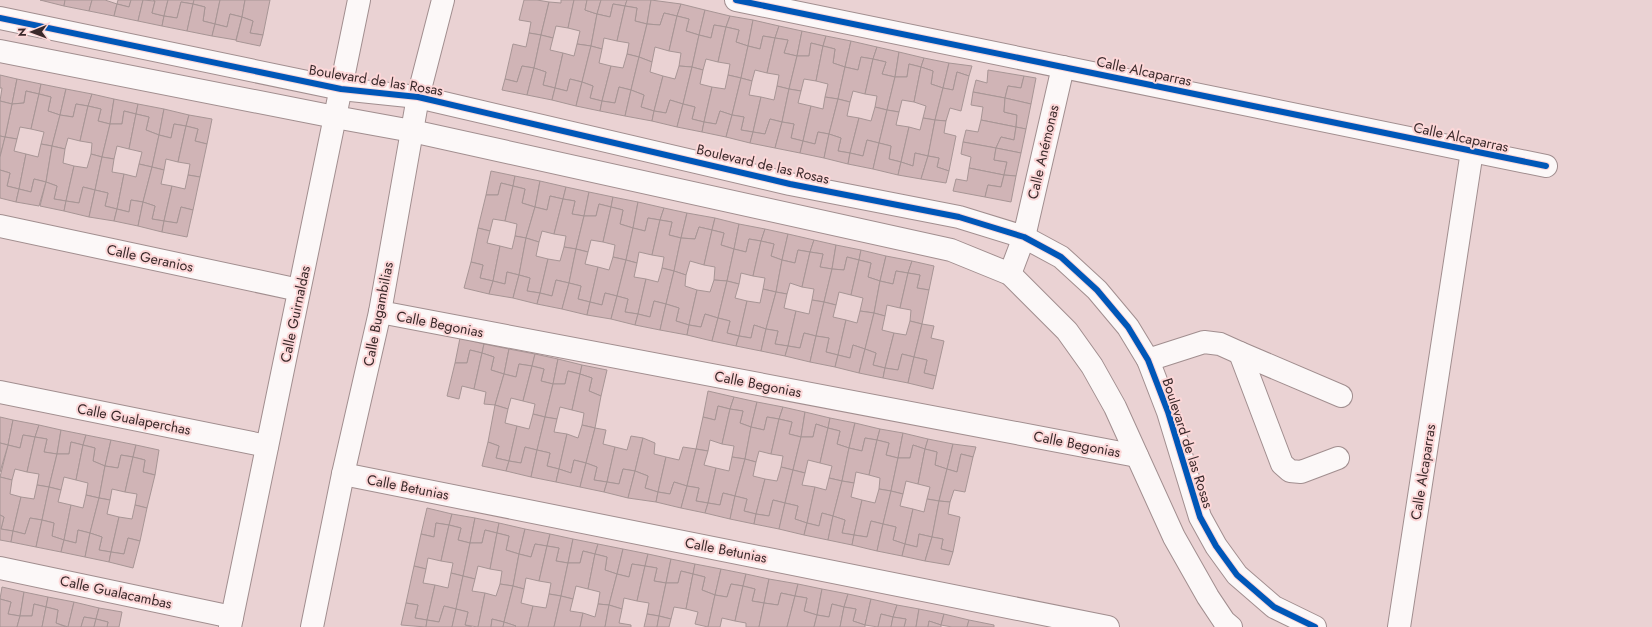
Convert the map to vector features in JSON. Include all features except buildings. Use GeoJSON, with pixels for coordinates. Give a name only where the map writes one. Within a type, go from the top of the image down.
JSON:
{"type":"FeatureCollection","features":[{"type":"Feature","properties":{"kind":"street","name":"Calle Guirnaldas"},"geometry":{"type":"LineString","coordinates":[[231,622],[359,0]]}},
{"type":"Feature","properties":{"kind":"street","name":"Calle Bugambilias"},"geometry":{"type":"LineString","coordinates":[[312,627],[343,474],[380,312],[418,97],[443,0]]}},
{"type":"Feature","properties":{"kind":"street","name":"Calle Alcaparras"},"geometry":{"type":"LineString","coordinates":[[736,0],[1546,166]]}},
{"type":"Feature","properties":{"kind":"street","name":"Boulevard de las Rosas"},"geometry":{"type":"LineString","coordinates":[[0,18],[341,89],[418,97],[790,184],[959,217],[1024,237],[1061,257],[1097,290],[1128,327],[1148,360],[1168,412],[1200,517],[1216,546],[1237,575],[1274,607],[1315,627]]}},
{"type":"Feature","properties":{"kind":"street"},"geometry":{"type":"LineString","coordinates":[[0,51],[412,131],[951,250],[1010,274],[1067,331],[1092,366],[1115,407],[1174,537],[1208,597],[1224,621],[1231,627]]}},
{"type":"Feature","properties":{"kind":"street","name":"Calle Anémonas"},"geometry":{"type":"LineString","coordinates":[[1010,274],[1024,237],[1063,67]]}},
{"type":"Feature","properties":{"kind":"street","name":"Calle Alcaparras"},"geometry":{"type":"LineString","coordinates":[[1399,627],[1472,151]]}},
{"type":"Feature","properties":{"kind":"street","name":"Calle Geranios"},"geometry":{"type":"LineString","coordinates":[[0,226],[299,290]]}},
{"type":"Feature","properties":{"kind":"street","name":"Calle Begonias"},"geometry":{"type":"LineString","coordinates":[[380,312],[1137,456]]}},
{"type":"Feature","properties":{"kind":"street"},"geometry":{"type":"LineString","coordinates":[[1148,360],[1204,342],[1220,344],[1240,354],[1341,396]]}},
{"type":"Feature","properties":{"kind":"street"},"geometry":{"type":"LineString","coordinates":[[1240,354],[1282,464],[1290,471],[1301,472],[1338,458]]}},
{"type":"Feature","properties":{"kind":"street","name":"Calle Gualaperchas"},"geometry":{"type":"LineString","coordinates":[[0,392],[267,446]]}},
{"type":"Feature","properties":{"kind":"street","name":"Calle Betunias"},"geometry":{"type":"LineString","coordinates":[[343,474],[1108,627]]}},
{"type":"Feature","properties":{"kind":"street","name":"Calle Gualacambas"},"geometry":{"type":"LineString","coordinates":[[0,568],[231,622]]}},
{"type":"Feature","properties":{"kind":"cycle path"},"geometry":{"type":"LineString","coordinates":[[736,0],[1546,166]]}},
{"type":"Feature","properties":{"kind":"cycle path"},"geometry":{"type":"LineString","coordinates":[[0,18],[341,89],[418,97],[790,184],[959,217],[1024,237],[1061,257],[1097,290],[1128,327],[1148,360],[1168,412],[1200,517],[1216,546],[1237,575],[1274,607],[1315,627]]}}]}
